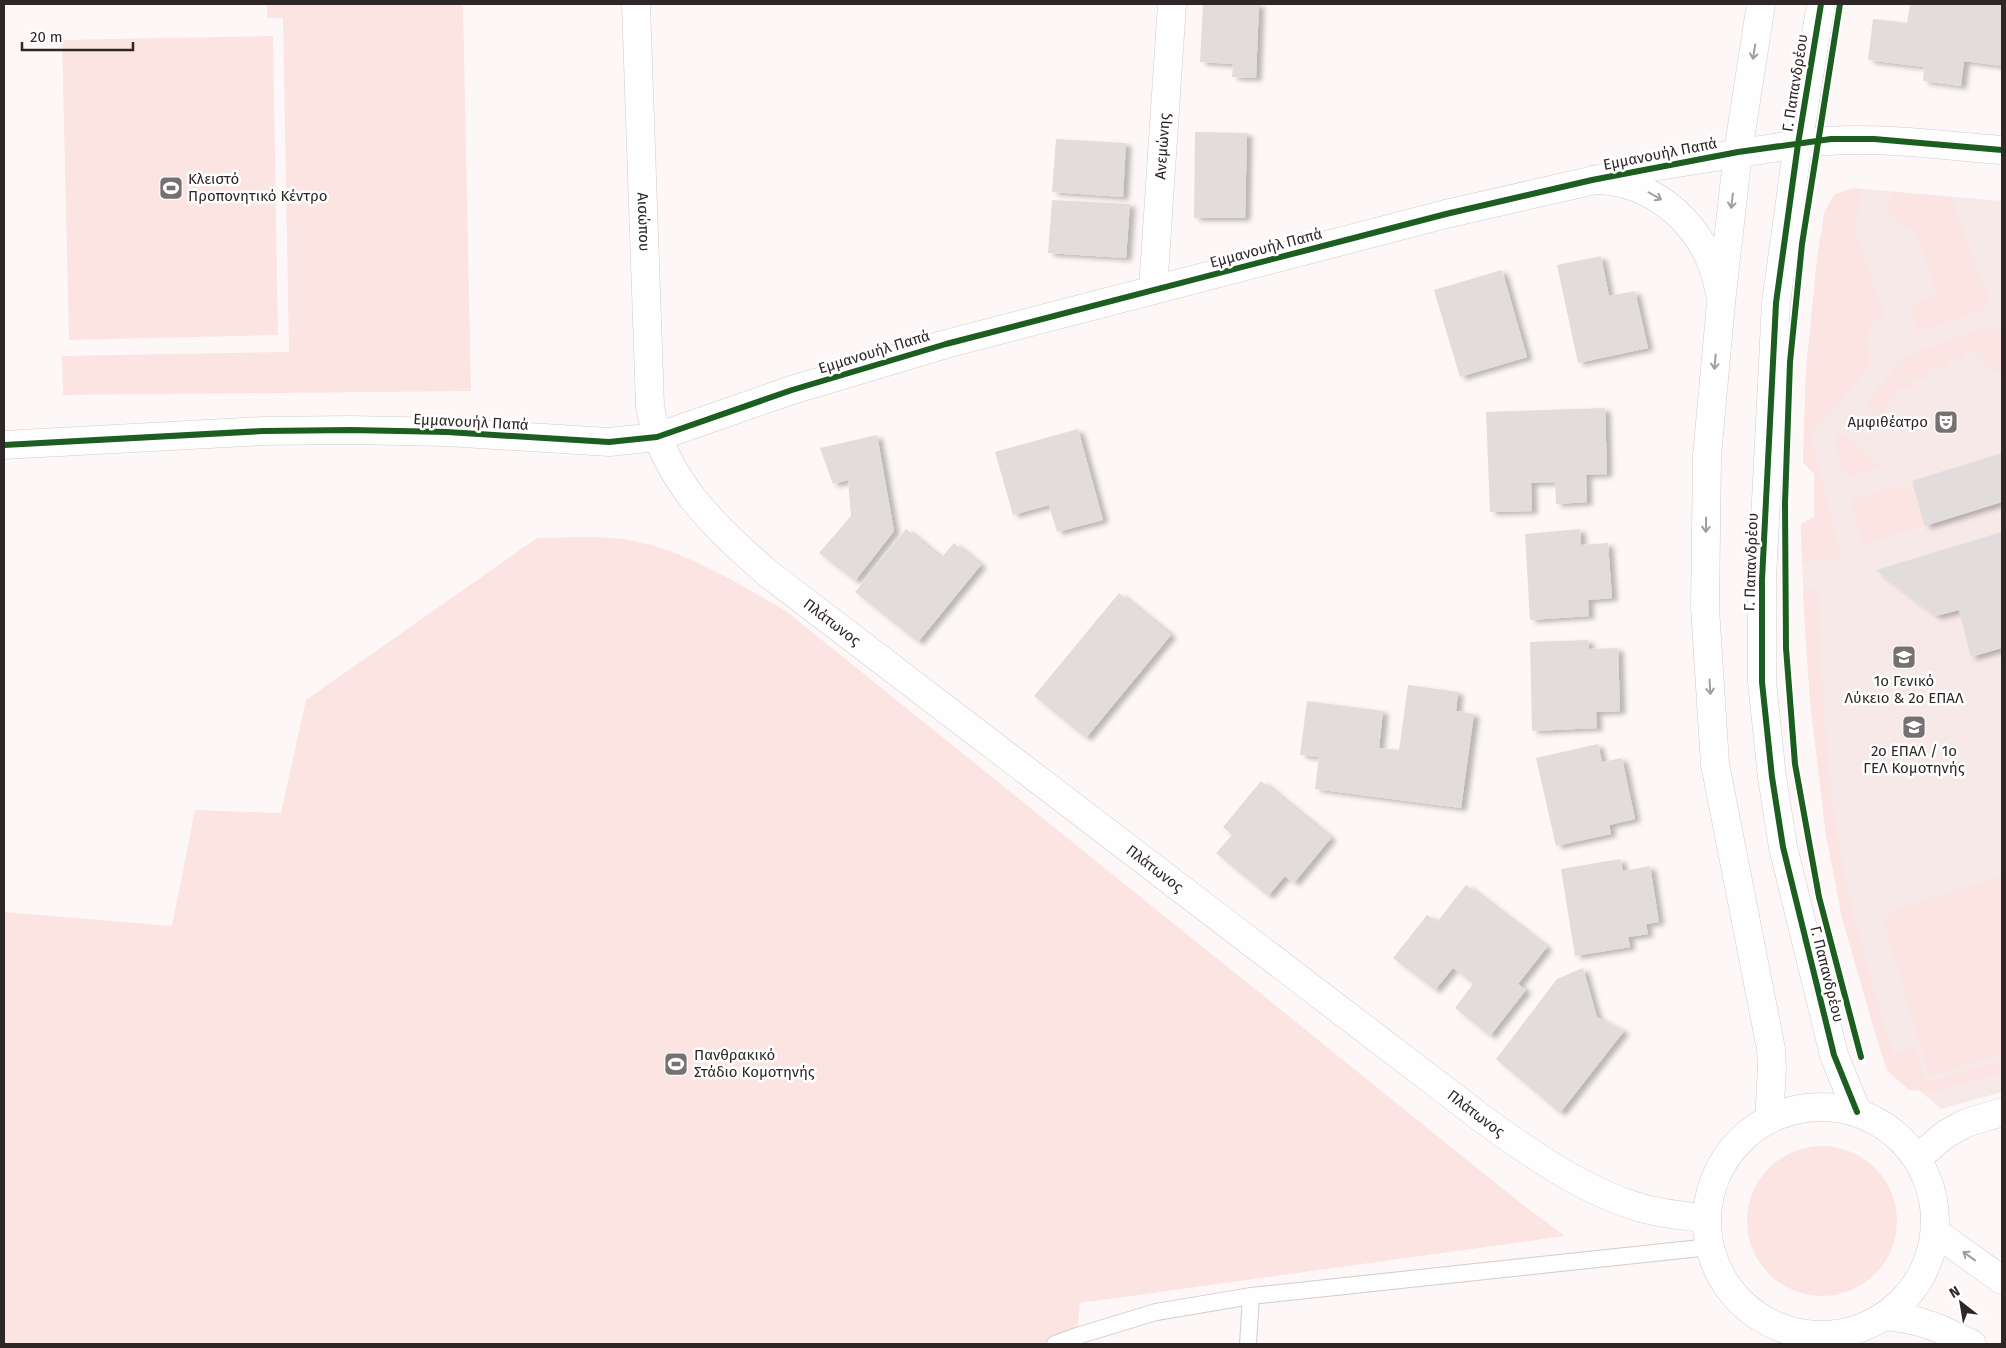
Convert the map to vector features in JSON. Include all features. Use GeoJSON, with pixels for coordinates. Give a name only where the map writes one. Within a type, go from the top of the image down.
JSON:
{"type":"FeatureCollection","features":[{"type":"Feature","properties":{"kind":"street","name":"Αισώπου"},"geometry":{"type":"LineString","coordinates":[[636,4],[648,376],[650,406],[657,438]]}},
{"type":"Feature","properties":{"kind":"street","name":"Ανεμώνης"},"geometry":{"type":"LineString","coordinates":[[1153,290],[1172,4]]}},
{"type":"Feature","properties":{"kind":"street"},"geometry":{"type":"LineString","coordinates":[[1761,4],[1738,152],[1720,302],[1707,456],[1706,628],[1715,764],[1771,1049],[1772,1068],[1769,1120]]}},
{"type":"Feature","properties":{"kind":"street","name":"Γ. Παπανδρέου"},"geometry":{"type":"LineString","coordinates":[[1821,4],[1798,144],[1776,303],[1762,580],[1762,682],[1772,777],[1783,847],[1834,1055],[1857,1112]]}},
{"type":"Feature","properties":{"kind":"street","name":"Εμμανουήλ Παπά"},"geometry":{"type":"LineString","coordinates":[[4,444],[263,431],[351,430],[447,432],[610,442],[657,438],[792,390],[887,361],[1446,214],[1592,180],[1738,152],[1831,139],[1874,138],[2002,150]]}},
{"type":"Feature","properties":{"kind":"street"},"geometry":{"type":"LineString","coordinates":[[1592,180],[1609,180],[1638,188],[1659,198],[1676,212],[1694,232],[1706,252],[1714,271],[1720,302]]}},
{"type":"Feature","properties":{"kind":"street","name":"Πλάτωνος"},"geometry":{"type":"LineString","coordinates":[[657,438],[676,476],[704,513],[734,545],[770,575],[1488,1123],[1530,1153],[1571,1178],[1606,1195],[1635,1207],[1707,1219]]}},
{"type":"Feature","properties":{"kind":"street"},"geometry":{"type":"LineString","coordinates":[[1812,1107],[1835,1107],[1857,1112],[1875,1119],[1891,1130],[1917,1158],[1926,1175],[1932,1194],[1936,1212],[1935,1232],[1925,1269],[1903,1301],[1884,1316],[1854,1330],[1817,1340],[1779,1327],[1763,1319],[1734,1296],[1715,1264],[1710,1247],[1707,1219],[1709,1198],[1724,1160],[1752,1130],[1769,1120],[1790,1111],[1812,1107]]}},
{"type":"Feature","properties":{"kind":"street"},"geometry":{"type":"LineString","coordinates":[[1917,1158],[1946,1134],[1966,1123],[2002,1112]]}},
{"type":"Feature","properties":{"kind":"street"},"geometry":{"type":"LineString","coordinates":[[1935,1232],[2002,1280]]}},
{"type":"Feature","properties":{"kind":"street"},"geometry":{"type":"LineString","coordinates":[[1884,1316],[1908,1318],[1924,1322],[1972,1344]]}},
{"type":"Feature","properties":{"kind":"lane"},"geometry":{"type":"LineString","coordinates":[[1055,1344],[1076,1340],[1156,1312],[1251,1296],[1710,1247]]}},
{"type":"Feature","properties":{"kind":"lane"},"geometry":{"type":"LineString","coordinates":[[1248,1344],[1251,1296]]}},
{"type":"Feature","properties":{"kind":"shaded area"},"geometry":{"type":"Polygon","coordinates":[[[267,4],[463,4],[471,391],[63,395],[62,356],[289,352],[283,18],[267,18],[267,4]]]}},
{"type":"Feature","properties":{"kind":"shaded area","name":"Κλειστό Προπονητικό Κέντρο"},"geometry":{"type":"Polygon","coordinates":[[[273,36],[278,335],[69,340],[62,40],[273,36]]]}},
{"type":"Feature","properties":{"kind":"shaded area","name":"2ο ΕΠΑΛ / 1ο ΓΕΛ Κομοτηνής"},"geometry":{"type":"Polygon","coordinates":[[[1852,188],[2002,201],[2002,1092],[1941,1109],[1920,1091],[1909,1090],[1887,1070],[1876,1037],[1842,918],[1826,834],[1810,701],[1804,614],[1801,524],[1814,517],[1814,474],[1803,462],[1806,370],[1817,257],[1824,214],[1834,195],[1852,188]]]}},
{"type":"Feature","properties":{"kind":"shaded area"},"geometry":{"type":"Polygon","coordinates":[[[1852,188],[1861,189],[1856,224],[1857,235],[1884,315],[1868,332],[1866,339],[1870,361],[1868,369],[1815,430],[1812,437],[1839,548],[1838,555],[1832,559],[1802,562],[1801,524],[1815,516],[1814,474],[1803,462],[1806,370],[1820,243],[1824,214],[1834,195],[1852,188]]]}},
{"type":"Feature","properties":{"kind":"shaded area"},"geometry":{"type":"Polygon","coordinates":[[[1891,192],[1952,197],[1989,301],[1985,309],[1922,330],[1915,327],[1910,310],[1914,303],[1937,294],[1916,236],[1909,228],[1893,218],[1888,212],[1891,192]]]}},
{"type":"Feature","properties":{"kind":"shaded area"},"geometry":{"type":"Polygon","coordinates":[[[1993,327],[2001,334],[2002,339],[2002,378],[1970,347],[1964,348],[1967,361],[1946,360],[1949,370],[1927,369],[1930,378],[1910,378],[1914,389],[1894,390],[1895,397],[1879,417],[1867,406],[1867,401],[1898,364],[1910,354],[1980,329],[1993,327]]]}},
{"type":"Feature","properties":{"kind":"shaded area"},"geometry":{"type":"Polygon","coordinates":[[[1840,433],[1846,435],[1881,467],[1849,477],[1844,475],[1836,448],[1837,437],[1840,433]]]}},
{"type":"Feature","properties":{"kind":"shaded area"},"geometry":{"type":"Polygon","coordinates":[[[1912,481],[1925,526],[1867,544],[1862,541],[1851,504],[1854,499],[1900,485],[1905,489],[1912,481]]]}},
{"type":"Feature","properties":{"kind":"shaded area","name":"Πανθρακικό Στάδιο Κομοτηνής"},"geometry":{"type":"Polygon","coordinates":[[[537,538],[601,538],[644,543],[707,567],[786,611],[1518,1201],[1565,1236],[1080,1303],[1076,1344],[4,1344],[4,912],[172,926],[195,810],[281,813],[306,700],[537,538]]]}},
{"type":"Feature","properties":{"kind":"shaded area"},"geometry":{"type":"Polygon","coordinates":[[[1815,589],[1818,591],[1831,789],[1841,855],[1871,980],[1893,1054],[1915,1047],[1924,1078],[1930,1081],[2002,1060],[2002,1074],[1936,1091],[1909,1090],[1887,1070],[1842,918],[1826,834],[1810,701],[1803,590],[1815,589]]]}},
{"type":"Feature","properties":{"kind":"shaded area"},"geometry":{"type":"Polygon","coordinates":[[[2002,876],[2002,1055],[1929,1076],[1883,920],[1891,910],[2002,876]]]}},
{"type":"Feature","properties":{"kind":"shaded area"},"geometry":{"type":"Polygon","coordinates":[[[1822,1146],[1851,1152],[1875,1168],[1891,1192],[1897,1221],[1891,1250],[1875,1274],[1851,1290],[1822,1296],[1793,1290],[1769,1274],[1753,1250],[1747,1221],[1753,1192],[1769,1168],[1793,1152],[1822,1146]]]}},
{"type":"Feature","properties":{"kind":"building"},"geometry":{"type":"Polygon","coordinates":[[[1203,4],[1259,4],[1256,78],[1232,77],[1233,64],[1200,62],[1203,4]]]}},
{"type":"Feature","properties":{"kind":"building"},"geometry":{"type":"Polygon","coordinates":[[[1910,4],[2002,4],[2002,66],[1964,61],[1961,86],[1923,81],[1924,67],[1868,60],[1873,19],[1907,23],[1910,4]]]}},
{"type":"Feature","properties":{"kind":"building"},"geometry":{"type":"Polygon","coordinates":[[[1195,132],[1247,133],[1245,218],[1194,218],[1195,132]]]}},
{"type":"Feature","properties":{"kind":"building"},"geometry":{"type":"Polygon","coordinates":[[[1056,139],[1126,143],[1123,197],[1052,192],[1056,139]]]}},
{"type":"Feature","properties":{"kind":"building"},"geometry":{"type":"Polygon","coordinates":[[[1052,200],[1130,204],[1126,258],[1048,253],[1052,200]]]}},
{"type":"Feature","properties":{"kind":"building"},"geometry":{"type":"Polygon","coordinates":[[[1601,256],[1609,296],[1635,291],[1648,348],[1578,363],[1557,265],[1601,256]]]}},
{"type":"Feature","properties":{"kind":"building"},"geometry":{"type":"Polygon","coordinates":[[[1502,270],[1527,357],[1460,377],[1434,290],[1502,270]]]}},
{"type":"Feature","properties":{"kind":"building"},"geometry":{"type":"Polygon","coordinates":[[[1605,408],[1607,474],[1586,475],[1587,502],[1556,504],[1555,482],[1531,483],[1532,511],[1490,512],[1486,412],[1605,408]]]}},
{"type":"Feature","properties":{"kind":"building"},"geometry":{"type":"Polygon","coordinates":[[[1078,429],[1103,520],[1057,532],[1049,505],[1013,515],[995,452],[1078,429]]]}},
{"type":"Feature","properties":{"kind":"building"},"geometry":{"type":"Polygon","coordinates":[[[877,435],[894,531],[855,581],[819,553],[851,516],[848,480],[833,484],[820,448],[877,435]]]}},
{"type":"Feature","properties":{"kind":"building"},"geometry":{"type":"Polygon","coordinates":[[[2002,453],[2002,502],[1925,526],[1912,481],[2002,453]]]}},
{"type":"Feature","properties":{"kind":"building"},"geometry":{"type":"Polygon","coordinates":[[[906,529],[941,558],[954,543],[981,565],[918,642],[855,592],[906,529]]]}},
{"type":"Feature","properties":{"kind":"building"},"geometry":{"type":"Polygon","coordinates":[[[1580,529],[1581,545],[1608,543],[1612,598],[1588,600],[1589,616],[1530,620],[1525,534],[1580,529]]]}},
{"type":"Feature","properties":{"kind":"building"},"geometry":{"type":"Polygon","coordinates":[[[2002,532],[2002,648],[1971,657],[1959,610],[1936,616],[1876,570],[2002,532]]]}},
{"type":"Feature","properties":{"kind":"building"},"geometry":{"type":"Polygon","coordinates":[[[1119,593],[1171,635],[1086,738],[1034,696],[1119,593]]]}},
{"type":"Feature","properties":{"kind":"building"},"geometry":{"type":"Polygon","coordinates":[[[1588,640],[1589,649],[1618,648],[1620,711],[1596,712],[1597,728],[1532,731],[1530,642],[1588,640]]]}},
{"type":"Feature","properties":{"kind":"building"},"geometry":{"type":"Polygon","coordinates":[[[1408,685],[1458,692],[1456,711],[1474,714],[1461,808],[1315,789],[1319,757],[1300,755],[1307,701],[1383,711],[1379,748],[1399,750],[1408,685]]]}},
{"type":"Feature","properties":{"kind":"building"},"geometry":{"type":"Polygon","coordinates":[[[1598,744],[1602,762],[1622,758],[1635,819],[1609,825],[1611,834],[1556,846],[1536,758],[1598,744]]]}},
{"type":"Feature","properties":{"kind":"building"},"geometry":{"type":"Polygon","coordinates":[[[1261,781],[1331,838],[1294,883],[1285,876],[1268,896],[1216,853],[1232,835],[1223,827],[1261,781]]]}},
{"type":"Feature","properties":{"kind":"building"},"geometry":{"type":"Polygon","coordinates":[[[1620,859],[1623,871],[1650,866],[1659,922],[1646,924],[1648,934],[1628,937],[1630,947],[1575,956],[1561,869],[1620,859]]]}},
{"type":"Feature","properties":{"kind":"building"},"geometry":{"type":"Polygon","coordinates":[[[1466,885],[1547,947],[1518,984],[1526,990],[1490,1036],[1455,1008],[1473,984],[1453,968],[1435,990],[1393,958],[1427,915],[1437,922],[1466,885]]]}},
{"type":"Feature","properties":{"kind":"building"},"geometry":{"type":"Polygon","coordinates":[[[1583,968],[1597,1017],[1624,1031],[1560,1113],[1496,1059],[1557,979],[1583,968]]]}},
{"type":"Feature","properties":{"kind":"cycle path"},"geometry":{"type":"LineString","coordinates":[[1821,4],[1798,144],[1776,303],[1762,580],[1762,682],[1772,777],[1783,847],[1834,1055],[1857,1112]]}},
{"type":"Feature","properties":{"kind":"cycle path"},"geometry":{"type":"LineString","coordinates":[[1840,4],[1802,244],[1790,362],[1785,503],[1786,648],[1795,764],[1819,897],[1861,1057]]}},
{"type":"Feature","properties":{"kind":"cycle path"},"geometry":{"type":"LineString","coordinates":[[4,445],[263,431],[447,432],[609,442],[657,437],[792,390],[946,344],[1446,214],[1592,180],[1738,152],[1831,139],[1874,139],[2002,150]]}},
{"type":"Feature","properties":{"kind":"place","name":"Κλειστό Προπονητικό Κέντρο"},"geometry":{"type":"Point","coordinates":[171,188]}},
{"type":"Feature","properties":{"kind":"place","name":"Αμφιθέατρο"},"geometry":{"type":"Point","coordinates":[1946,422]}},
{"type":"Feature","properties":{"kind":"place","name":"1ο Γενικό Λύκειο & 2ο ΕΠΑΛ"},"geometry":{"type":"Point","coordinates":[1904,657]}},
{"type":"Feature","properties":{"kind":"place","name":"2ο ΕΠΑΛ / 1ο ΓΕΛ Κομοτηνής"},"geometry":{"type":"Point","coordinates":[1914,727]}},
{"type":"Feature","properties":{"kind":"place","name":"Πανθρακικό Στάδιο Κομοτηνής"},"geometry":{"type":"Point","coordinates":[676,1064]}}]}
